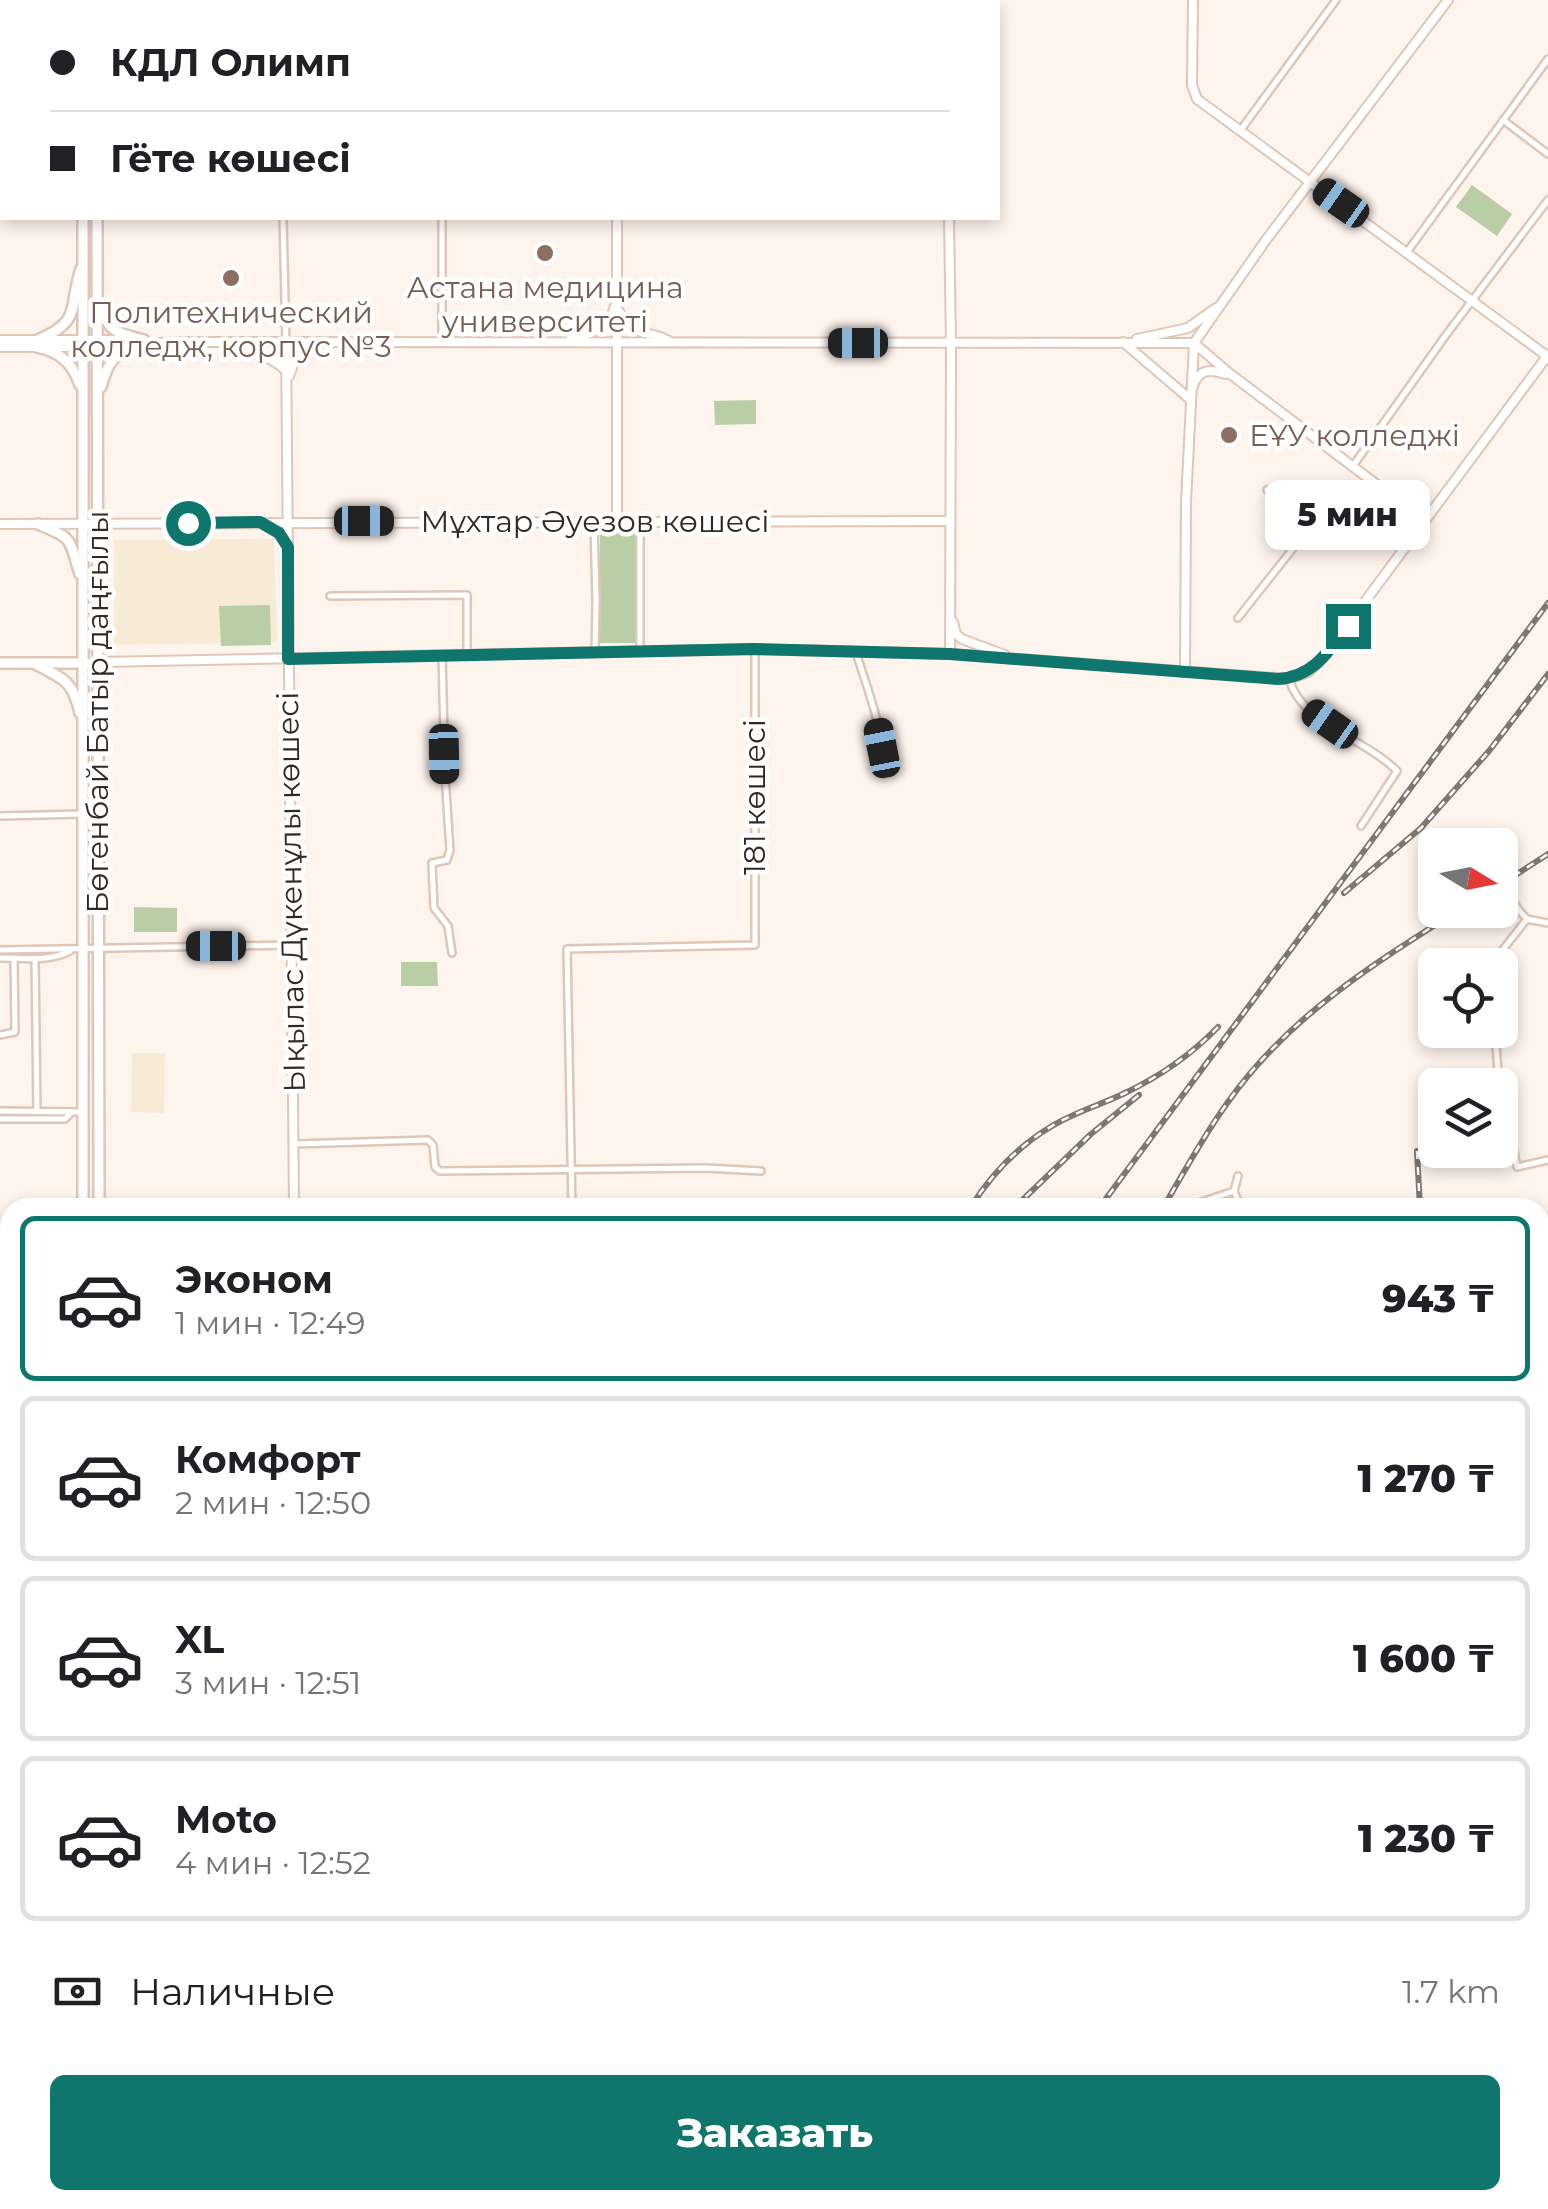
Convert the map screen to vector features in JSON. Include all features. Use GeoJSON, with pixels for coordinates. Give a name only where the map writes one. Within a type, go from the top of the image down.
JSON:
{"type":"FeatureCollection","features":[{"type":"Feature","properties":{"kind":"main road","name":"Бөгенбай Батыр даңғылы"},"geometry":{"type":"LineString","coordinates":[[82,1198],[78,949],[83,814],[83,220]]}},
{"type":"Feature","properties":{"kind":"main road","name":"Бөгенбай Батыр даңғылы"},"geometry":{"type":"LineString","coordinates":[[97,220],[99,1198]]}},
{"type":"Feature","properties":{"kind":"main road"},"geometry":{"type":"LineString","coordinates":[[38,343],[68,321],[84,262]]}},
{"type":"Feature","properties":{"kind":"main road"},"geometry":{"type":"LineString","coordinates":[[98,300],[108,326],[144,342]]}},
{"type":"Feature","properties":{"kind":"main road"},"geometry":{"type":"LineString","coordinates":[[98,399],[109,362],[115,355],[144,342]]}},
{"type":"Feature","properties":{"kind":"main road"},"geometry":{"type":"LineString","coordinates":[[38,343],[67,360],[84,395]]}},
{"type":"Feature","properties":{"kind":"main road"},"geometry":{"type":"LineString","coordinates":[[38,524],[68,538],[84,586]]}},
{"type":"Feature","properties":{"kind":"main road"},"geometry":{"type":"LineString","coordinates":[[0,664],[99,662]]}},
{"type":"Feature","properties":{"kind":"main road"},"geometry":{"type":"LineString","coordinates":[[34,664],[65,680],[72,688],[83,729]]}},
{"type":"Feature","properties":{"kind":"street"},"geometry":{"type":"LineString","coordinates":[[99,662],[755,649],[950,654],[1294,677],[1308,672],[1323,658],[1548,356],[1197,98],[1193,92],[1194,0]]}},
{"type":"Feature","properties":{"kind":"street"},"geometry":{"type":"LineString","coordinates":[[1240,130],[1336,0]]}},
{"type":"Feature","properties":{"kind":"street"},"geometry":{"type":"LineString","coordinates":[[1184,672],[1186,502],[1194,343],[1266,240],[1448,0]]}},
{"type":"Feature","properties":{"kind":"street"},"geometry":{"type":"LineString","coordinates":[[1407,252],[1548,59]]}},
{"type":"Feature","properties":{"kind":"street"},"geometry":{"type":"LineString","coordinates":[[1503,120],[1548,154]]}},
{"type":"Feature","properties":{"kind":"street"},"geometry":{"type":"LineString","coordinates":[[1353,466],[1548,200]]}},
{"type":"Feature","properties":{"kind":"street","name":"Ықылас Дүкенұлы көшесі"},"geometry":{"type":"LineString","coordinates":[[283,220],[294,1198]]}},
{"type":"Feature","properties":{"kind":"street"},"geometry":{"type":"LineString","coordinates":[[442,220],[442,342]]}},
{"type":"Feature","properties":{"kind":"street"},"geometry":{"type":"LineString","coordinates":[[617,521],[618,220]]}},
{"type":"Feature","properties":{"kind":"street"},"geometry":{"type":"LineString","coordinates":[[949,220],[950,654]]}},
{"type":"Feature","properties":{"kind":"street"},"geometry":{"type":"LineString","coordinates":[[562,342],[605,326],[613,314],[618,292]]}},
{"type":"Feature","properties":{"kind":"street"},"geometry":{"type":"LineString","coordinates":[[1123,342],[1188,328],[1222,303]]}},
{"type":"Feature","properties":{"kind":"street"},"geometry":{"type":"LineString","coordinates":[[617,308],[625,324],[634,331],[659,336],[673,344]]}},
{"type":"Feature","properties":{"kind":"street"},"geometry":{"type":"LineString","coordinates":[[226,342],[236,349],[272,359],[286,372]]}},
{"type":"Feature","properties":{"kind":"street"},"geometry":{"type":"LineString","coordinates":[[286,385],[295,360],[318,342]]}},
{"type":"Feature","properties":{"kind":"street"},"geometry":{"type":"LineString","coordinates":[[1123,342],[1190,400]]}},
{"type":"Feature","properties":{"kind":"street"},"geometry":{"type":"LineString","coordinates":[[0,343],[1194,343],[1425,520]]}},
{"type":"Feature","properties":{"kind":"street"},"geometry":{"type":"LineString","coordinates":[[1190,400],[1197,376],[1206,371],[1222,372],[1244,385]]}},
{"type":"Feature","properties":{"kind":"street"},"geometry":{"type":"LineString","coordinates":[[1238,618],[1310,528],[1267,490]]}},
{"type":"Feature","properties":{"kind":"street"},"geometry":{"type":"LineString","coordinates":[[640,521],[640,652]]}},
{"type":"Feature","properties":{"kind":"street","name":"Мұхтар Әуезов көшесі"},"geometry":{"type":"LineString","coordinates":[[0,524],[950,521]]}},
{"type":"Feature","properties":{"kind":"street"},"geometry":{"type":"LineString","coordinates":[[260,522],[279,533],[288,547]]}},
{"type":"Feature","properties":{"kind":"street"},"geometry":{"type":"LineString","coordinates":[[594,522],[594,652]]}},
{"type":"Feature","properties":{"kind":"street"},"geometry":{"type":"LineString","coordinates":[[330,596],[467,595],[467,655]]}},
{"type":"Feature","properties":{"kind":"street"},"geometry":{"type":"LineString","coordinates":[[950,608],[956,634],[1018,659]]}},
{"type":"Feature","properties":{"kind":"street","name":"181 көшесі"},"geometry":{"type":"LineString","coordinates":[[571,1170],[567,949],[755,945],[755,649]]}},
{"type":"Feature","properties":{"kind":"street"},"geometry":{"type":"LineString","coordinates":[[856,652],[876,716],[882,764]]}},
{"type":"Feature","properties":{"kind":"street"},"geometry":{"type":"LineString","coordinates":[[442,656],[450,850],[446,860],[432,863],[434,908],[448,926],[452,953]]}},
{"type":"Feature","properties":{"kind":"street"},"geometry":{"type":"LineString","coordinates":[[1294,677],[1296,698],[1306,708],[1397,771],[1360,826]]}},
{"type":"Feature","properties":{"kind":"street"},"geometry":{"type":"LineString","coordinates":[[0,816],[83,814]]}},
{"type":"Feature","properties":{"kind":"street"},"geometry":{"type":"LineString","coordinates":[[1518,910],[1527,919],[1548,923]]}},
{"type":"Feature","properties":{"kind":"street"},"geometry":{"type":"LineString","coordinates":[[1505,948],[1527,919]]}},
{"type":"Feature","properties":{"kind":"street"},"geometry":{"type":"LineString","coordinates":[[0,950],[291,945]]}},
{"type":"Feature","properties":{"kind":"street"},"geometry":{"type":"LineString","coordinates":[[0,958],[64,955],[78,949]]}},
{"type":"Feature","properties":{"kind":"street"},"geometry":{"type":"LineString","coordinates":[[0,1035],[15,1032],[14,958]]}},
{"type":"Feature","properties":{"kind":"street"},"geometry":{"type":"LineString","coordinates":[[35,958],[38,1112]]}},
{"type":"Feature","properties":{"kind":"street"},"geometry":{"type":"LineString","coordinates":[[1496,1048],[1517,1166],[1548,1160]]}},
{"type":"Feature","properties":{"kind":"street"},"geometry":{"type":"LineString","coordinates":[[0,1111],[78,1112]]}},
{"type":"Feature","properties":{"kind":"street"},"geometry":{"type":"LineString","coordinates":[[0,1119],[65,1119],[78,1112]]}},
{"type":"Feature","properties":{"kind":"street"},"geometry":{"type":"LineString","coordinates":[[294,1144],[428,1140],[433,1145],[435,1167],[440,1171],[762,1170]]}},
{"type":"Feature","properties":{"kind":"street"},"geometry":{"type":"LineString","coordinates":[[571,1170],[572,1198]]}},
{"type":"Feature","properties":{"kind":"street"},"geometry":{"type":"LineString","coordinates":[[1237,1198],[1234,1192],[1238,1176]]}},
{"type":"Feature","properties":{"kind":"street"},"geometry":{"type":"LineString","coordinates":[[1215,1198],[1234,1192]]}},
{"type":"Feature","properties":{"kind":"street"},"geometry":{"type":"LineString","coordinates":[[0,1763],[0,1771]]}},
{"type":"Feature","properties":{"kind":"shaded area"},"geometry":{"type":"Polygon","coordinates":[[[274,539],[277,642],[114,645],[114,540],[274,539]]]}},
{"type":"Feature","properties":{"kind":"shaded area"},"geometry":{"type":"Polygon","coordinates":[[[132,1053],[165,1053],[164,1113],[131,1112],[132,1053]]]}},
{"type":"Feature","properties":{"kind":"green space"},"geometry":{"type":"Polygon","coordinates":[[[1472,185],[1512,214],[1497,236],[1456,207],[1472,185]]]}},
{"type":"Feature","properties":{"kind":"green space"},"geometry":{"type":"Polygon","coordinates":[[[756,400],[756,424],[715,425],[714,401],[756,400]]]}},
{"type":"Feature","properties":{"kind":"green space"},"geometry":{"type":"Polygon","coordinates":[[[637,531],[637,643],[600,643],[600,532],[637,531]]]}},
{"type":"Feature","properties":{"kind":"green space"},"geometry":{"type":"Polygon","coordinates":[[[270,605],[271,645],[221,646],[219,606],[270,605]]]}},
{"type":"Feature","properties":{"kind":"green space"},"geometry":{"type":"Polygon","coordinates":[[[134,907],[177,908],[177,932],[134,932],[134,907]]]}},
{"type":"Feature","properties":{"kind":"green space"},"geometry":{"type":"Polygon","coordinates":[[[401,962],[437,962],[438,986],[401,986],[401,962]]]}},
{"type":"Feature","properties":{"kind":"railway"},"geometry":{"type":"LineString","coordinates":[[1106,1198],[1548,603]]}},
{"type":"Feature","properties":{"kind":"railway"},"geometry":{"type":"LineString","coordinates":[[1344,893],[1421,828],[1489,751],[1548,674]]}},
{"type":"Feature","properties":{"kind":"railway"},"geometry":{"type":"LineString","coordinates":[[1518,873],[1548,854]]}},
{"type":"Feature","properties":{"kind":"railway"},"geometry":{"type":"LineString","coordinates":[[1169,1198],[1219,1115],[1277,1044],[1334,994],[1431,928]]}},
{"type":"Feature","properties":{"kind":"railway"},"geometry":{"type":"LineString","coordinates":[[977,1198],[1006,1162],[1040,1134],[1149,1080],[1186,1056],[1218,1027]]}},
{"type":"Feature","properties":{"kind":"railway"},"geometry":{"type":"LineString","coordinates":[[1024,1198],[1091,1134],[1139,1095]]}},
{"type":"Feature","properties":{"kind":"railway"},"geometry":{"type":"LineString","coordinates":[[1417,1151],[1419,1198]]}},
{"type":"Feature","properties":{"kind":"place","name":"Астана медицина университеті"},"geometry":{"type":"Point","coordinates":[545,253]}},
{"type":"Feature","properties":{"kind":"place","name":"Политехнический колледж, корпус №3"},"geometry":{"type":"Point","coordinates":[231,278]}},
{"type":"Feature","properties":{"kind":"place","name":"ЕҰУ колледжі"},"geometry":{"type":"Point","coordinates":[1229,435]}},
{"type":"Feature","properties":{"kind":"route"},"geometry":{"type":"LineString","coordinates":[[188,523],[260,522],[279,533],[288,547],[288,659],[755,649],[950,654],[1278,679],[1308,672],[1348,626]]}}]}
